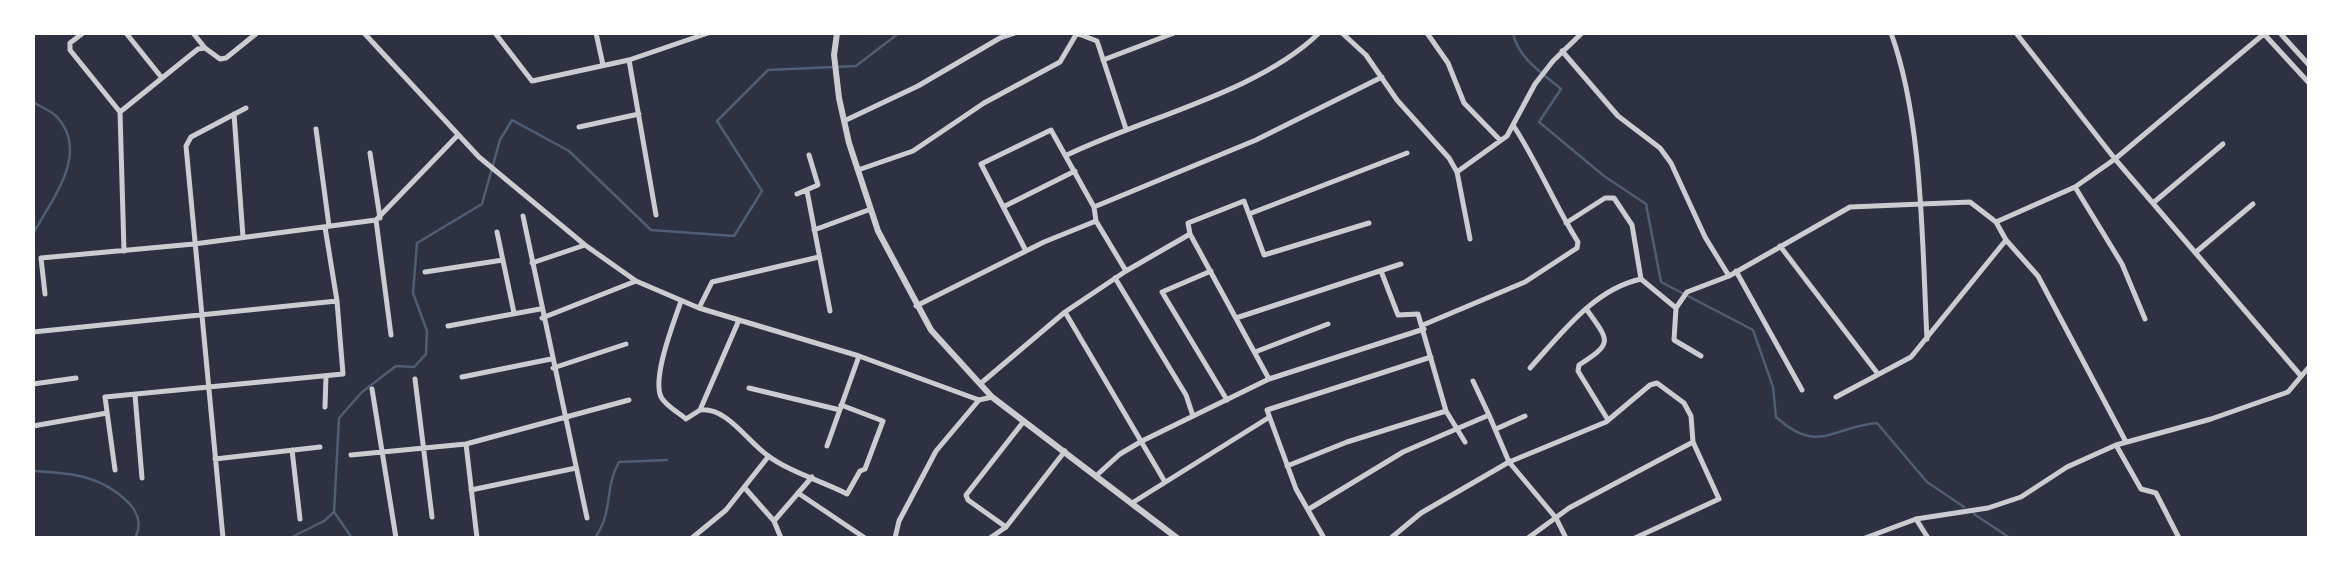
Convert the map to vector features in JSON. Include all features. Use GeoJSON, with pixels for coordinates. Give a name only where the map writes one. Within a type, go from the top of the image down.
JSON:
{"type":"FeatureCollection","features":[{"type":"Feature","properties":{"kind":"street"},"geometry":{"type":"LineString","coordinates":[[83,33],[70,43],[70,50],[120,112],[124,251]]}},
{"type":"Feature","properties":{"kind":"street"},"geometry":{"type":"LineString","coordinates":[[126,33],[162,78]]}},
{"type":"Feature","properties":{"kind":"street"},"geometry":{"type":"LineString","coordinates":[[193,33],[205,48],[220,59],[226,58],[257,33]]}},
{"type":"Feature","properties":{"kind":"street"},"geometry":{"type":"LineString","coordinates":[[364,33],[479,157],[585,245],[636,281],[699,308],[859,356],[979,400],[992,397]]}},
{"type":"Feature","properties":{"kind":"street"},"geometry":{"type":"LineString","coordinates":[[495,33],[532,81],[629,60],[708,33]]}},
{"type":"Feature","properties":{"kind":"street"},"geometry":{"type":"LineString","coordinates":[[596,33],[603,65]]}},
{"type":"Feature","properties":{"kind":"street"},"geometry":{"type":"LineString","coordinates":[[837,33],[834,55],[839,99],[858,170],[878,230],[931,330],[992,397],[1177,538]]}},
{"type":"Feature","properties":{"kind":"street"},"geometry":{"type":"LineString","coordinates":[[844,121],[918,86],[1000,38],[1015,33]]}},
{"type":"Feature","properties":{"kind":"street"},"geometry":{"type":"LineString","coordinates":[[858,170],[913,151],[984,103],[1060,62],[1076,33],[1097,41],[1126,129]]}},
{"type":"Feature","properties":{"kind":"street"},"geometry":{"type":"LineString","coordinates":[[1102,60],[1174,33]]}},
{"type":"Feature","properties":{"kind":"street"},"geometry":{"type":"LineString","coordinates":[[1067,155],[1183,108],[1282,63],[1319,33]]}},
{"type":"Feature","properties":{"kind":"street"},"geometry":{"type":"LineString","coordinates":[[1342,33],[1366,55],[1396,100],[1443,150],[1457,172],[1470,239]]}},
{"type":"Feature","properties":{"kind":"street"},"geometry":{"type":"LineString","coordinates":[[1427,33],[1448,63],[1464,103],[1500,140]]}},
{"type":"Feature","properties":{"kind":"street"},"geometry":{"type":"LineString","coordinates":[[1457,172],[1500,140],[1513,125],[1535,84],[1562,51],[1582,33]]}},
{"type":"Feature","properties":{"kind":"street"},"geometry":{"type":"LineString","coordinates":[[1891,33],[1904,69],[1920,204],[1927,339]]}},
{"type":"Feature","properties":{"kind":"street"},"geometry":{"type":"LineString","coordinates":[[2016,33],[2115,159],[2301,376]]}},
{"type":"Feature","properties":{"kind":"street"},"geometry":{"type":"LineString","coordinates":[[2280,33],[2309,65]]}},
{"type":"Feature","properties":{"kind":"street"},"geometry":{"type":"LineString","coordinates":[[1996,222],[2075,187],[2115,159],[2264,34],[2309,83]]}},
{"type":"Feature","properties":{"kind":"street"},"geometry":{"type":"LineString","coordinates":[[120,112],[198,49],[205,48]]}},
{"type":"Feature","properties":{"kind":"street"},"geometry":{"type":"LineString","coordinates":[[1562,51],[1586,83],[1618,116],[1660,148],[1728,275]]}},
{"type":"Feature","properties":{"kind":"street"},"geometry":{"type":"LineString","coordinates":[[629,60],[656,215]]}},
{"type":"Feature","properties":{"kind":"street"},"geometry":{"type":"LineString","coordinates":[[1094,207],[1256,140],[1382,77]]}},
{"type":"Feature","properties":{"kind":"street"},"geometry":{"type":"LineString","coordinates":[[223,538],[194,244],[187,140],[246,108]]}},
{"type":"Feature","properties":{"kind":"street"},"geometry":{"type":"LineString","coordinates":[[234,114],[243,237]]}},
{"type":"Feature","properties":{"kind":"street"},"geometry":{"type":"LineString","coordinates":[[579,127],[639,114]]}},
{"type":"Feature","properties":{"kind":"street"},"geometry":{"type":"LineString","coordinates":[[1097,475],[1120,454],[1142,441],[1269,379],[1423,327],[1525,282],[1573,252],[1578,242],[1549,197],[1539,168],[1513,125]]}},
{"type":"Feature","properties":{"kind":"street"},"geometry":{"type":"LineString","coordinates":[[115,470],[105,397],[340,375],[345,370],[316,129]]}},
{"type":"Feature","properties":{"kind":"street"},"geometry":{"type":"LineString","coordinates":[[1026,251],[981,166],[983,162],[1051,130],[1094,207],[1096,221],[1126,271]]}},
{"type":"Feature","properties":{"kind":"street"},"geometry":{"type":"LineString","coordinates":[[45,294],[41,258],[194,244],[378,219],[458,135]]}},
{"type":"Feature","properties":{"kind":"street"},"geometry":{"type":"LineString","coordinates":[[2153,203],[2223,144]]}},
{"type":"Feature","properties":{"kind":"street"},"geometry":{"type":"LineString","coordinates":[[370,153],[391,335]]}},
{"type":"Feature","properties":{"kind":"street"},"geometry":{"type":"LineString","coordinates":[[1249,214],[1407,153]]}},
{"type":"Feature","properties":{"kind":"street"},"geometry":{"type":"LineString","coordinates":[[797,194],[818,185],[809,155]]}},
{"type":"Feature","properties":{"kind":"street"},"geometry":{"type":"LineString","coordinates":[[1003,207],[1075,171]]}},
{"type":"Feature","properties":{"kind":"street"},"geometry":{"type":"LineString","coordinates":[[2075,187],[2122,264],[2145,319]]}},
{"type":"Feature","properties":{"kind":"street"},"geometry":{"type":"LineString","coordinates":[[807,191],[830,312]]}},
{"type":"Feature","properties":{"kind":"street"},"geometry":{"type":"LineString","coordinates":[[1566,223],[1605,198],[1614,198],[1632,225],[1641,279],[1675,308]]}},
{"type":"Feature","properties":{"kind":"street"},"geometry":{"type":"LineString","coordinates":[[1269,379],[1190,234],[1188,223],[1244,201],[1264,255],[1369,223]]}},
{"type":"Feature","properties":{"kind":"street"},"geometry":{"type":"LineString","coordinates":[[1701,356],[1674,342],[1675,308],[1687,292],[1736,271],[1850,207],[1970,202],[1996,222],[2006,240],[2038,275],[2126,442]]}},
{"type":"Feature","properties":{"kind":"street"},"geometry":{"type":"LineString","coordinates":[[2196,253],[2253,204]]}},
{"type":"Feature","properties":{"kind":"street"},"geometry":{"type":"LineString","coordinates":[[814,230],[871,209]]}},
{"type":"Feature","properties":{"kind":"street"},"geometry":{"type":"LineString","coordinates":[[523,216],[540,309],[587,518]]}},
{"type":"Feature","properties":{"kind":"street"},"geometry":{"type":"LineString","coordinates":[[916,306],[1026,251],[1096,221]]}},
{"type":"Feature","properties":{"kind":"street"},"geometry":{"type":"LineString","coordinates":[[497,232],[514,313]]}},
{"type":"Feature","properties":{"kind":"street"},"geometry":{"type":"LineString","coordinates":[[980,384],[1065,312],[1126,271],[1190,234]]}},
{"type":"Feature","properties":{"kind":"street"},"geometry":{"type":"LineString","coordinates":[[1836,397],[1912,357],[2006,240]]}},
{"type":"Feature","properties":{"kind":"street"},"geometry":{"type":"LineString","coordinates":[[532,264],[585,245]]}},
{"type":"Feature","properties":{"kind":"street"},"geometry":{"type":"LineString","coordinates":[[1780,246],[1878,374]]}},
{"type":"Feature","properties":{"kind":"street"},"geometry":{"type":"LineString","coordinates":[[699,308],[709,285],[717,280],[819,257]]}},
{"type":"Feature","properties":{"kind":"street"},"geometry":{"type":"LineString","coordinates":[[425,271],[503,260]]}},
{"type":"Feature","properties":{"kind":"street"},"geometry":{"type":"LineString","coordinates":[[1236,318],[1401,264]]}},
{"type":"Feature","properties":{"kind":"street"},"geometry":{"type":"LineString","coordinates":[[1211,271],[1162,292],[1227,400]]}},
{"type":"Feature","properties":{"kind":"street"},"geometry":{"type":"LineString","coordinates":[[1381,271],[1398,315],[1419,314],[1446,411],[1465,442]]}},
{"type":"Feature","properties":{"kind":"street"},"geometry":{"type":"LineString","coordinates":[[1736,271],[1802,390]]}},
{"type":"Feature","properties":{"kind":"street"},"geometry":{"type":"LineString","coordinates":[[1115,278],[1186,395],[1193,416]]}},
{"type":"Feature","properties":{"kind":"street"},"geometry":{"type":"LineString","coordinates":[[1530,368],[1564,327],[1606,294],[1641,279]]}},
{"type":"Feature","properties":{"kind":"street"},"geometry":{"type":"LineString","coordinates":[[542,318],[636,281]]}},
{"type":"Feature","properties":{"kind":"street"},"geometry":{"type":"LineString","coordinates":[[33,332],[337,301]]}},
{"type":"Feature","properties":{"kind":"street"},"geometry":{"type":"LineString","coordinates":[[681,301],[666,348],[659,390],[666,403],[686,419],[699,410],[739,320]]}},
{"type":"Feature","properties":{"kind":"street"},"geometry":{"type":"LineString","coordinates":[[448,326],[540,309]]}},
{"type":"Feature","properties":{"kind":"street"},"geometry":{"type":"LineString","coordinates":[[1587,310],[1605,336],[1606,343],[1603,349],[1579,365],[1578,371],[1608,420]]}},
{"type":"Feature","properties":{"kind":"street"},"geometry":{"type":"LineString","coordinates":[[1065,312],[1165,482]]}},
{"type":"Feature","properties":{"kind":"street"},"geometry":{"type":"LineString","coordinates":[[1255,352],[1328,324]]}},
{"type":"Feature","properties":{"kind":"street"},"geometry":{"type":"LineString","coordinates":[[553,368],[626,344]]}},
{"type":"Feature","properties":{"kind":"street"},"geometry":{"type":"LineString","coordinates":[[827,446],[859,356]]}},
{"type":"Feature","properties":{"kind":"street"},"geometry":{"type":"LineString","coordinates":[[1324,538],[1287,466],[1267,410],[1431,356]]}},
{"type":"Feature","properties":{"kind":"street"},"geometry":{"type":"LineString","coordinates":[[462,377],[551,359]]}},
{"type":"Feature","properties":{"kind":"street"},"geometry":{"type":"LineString","coordinates":[[1865,538],[1916,519],[1988,508],[2021,497],[2067,467],[2116,445],[2211,419],[2288,392],[2309,367]]}},
{"type":"Feature","properties":{"kind":"street"},"geometry":{"type":"LineString","coordinates":[[325,407],[326,376]]}},
{"type":"Feature","properties":{"kind":"street"},"geometry":{"type":"LineString","coordinates":[[33,384],[76,378]]}},
{"type":"Feature","properties":{"kind":"street"},"geometry":{"type":"LineString","coordinates":[[415,379],[432,517]]}},
{"type":"Feature","properties":{"kind":"street"},"geometry":{"type":"LineString","coordinates":[[1473,381],[1509,462],[1556,518],[1566,538]]}},
{"type":"Feature","properties":{"kind":"street"},"geometry":{"type":"LineString","coordinates":[[1391,538],[1421,513],[1509,462],[1608,420],[1650,385],[1657,383],[1684,403],[1691,416],[1693,442],[1720,499],[1635,538]]}},
{"type":"Feature","properties":{"kind":"street"},"geometry":{"type":"LineString","coordinates":[[699,410],[714,411],[727,419],[768,457],[847,494],[860,471],[865,469],[883,421],[840,407],[749,388]]}},
{"type":"Feature","properties":{"kind":"street"},"geometry":{"type":"LineString","coordinates":[[372,389],[396,538]]}},
{"type":"Feature","properties":{"kind":"street"},"geometry":{"type":"LineString","coordinates":[[135,395],[142,478]]}},
{"type":"Feature","properties":{"kind":"street"},"geometry":{"type":"LineString","coordinates":[[351,455],[466,444],[629,400]]}},
{"type":"Feature","properties":{"kind":"street"},"geometry":{"type":"LineString","coordinates":[[895,538],[899,521],[936,451],[979,400]]}},
{"type":"Feature","properties":{"kind":"street"},"geometry":{"type":"LineString","coordinates":[[1287,466],[1347,442],[1446,411]]}},
{"type":"Feature","properties":{"kind":"street"},"geometry":{"type":"LineString","coordinates":[[33,426],[107,413]]}},
{"type":"Feature","properties":{"kind":"street"},"geometry":{"type":"LineString","coordinates":[[1309,509],[1403,452],[1489,415]]}},
{"type":"Feature","properties":{"kind":"street"},"geometry":{"type":"LineString","coordinates":[[1496,429],[1525,416]]}},
{"type":"Feature","properties":{"kind":"street"},"geometry":{"type":"LineString","coordinates":[[1132,503],[1268,418]]}},
{"type":"Feature","properties":{"kind":"street"},"geometry":{"type":"LineString","coordinates":[[1006,527],[968,500],[966,495],[1024,421]]}},
{"type":"Feature","properties":{"kind":"street"},"geometry":{"type":"LineString","coordinates":[[1528,538],[1569,508],[1693,442]]}},
{"type":"Feature","properties":{"kind":"street"},"geometry":{"type":"LineString","coordinates":[[466,444],[477,538]]}},
{"type":"Feature","properties":{"kind":"street"},"geometry":{"type":"LineString","coordinates":[[2116,445],[2141,489],[2156,493],[2179,538]]}},
{"type":"Feature","properties":{"kind":"street"},"geometry":{"type":"LineString","coordinates":[[215,459],[320,447]]}},
{"type":"Feature","properties":{"kind":"street"},"geometry":{"type":"LineString","coordinates":[[292,450],[300,519]]}},
{"type":"Feature","properties":{"kind":"street"},"geometry":{"type":"LineString","coordinates":[[990,538],[1006,527],[1065,451]]}},
{"type":"Feature","properties":{"kind":"street"},"geometry":{"type":"LineString","coordinates":[[692,538],[726,510],[768,457]]}},
{"type":"Feature","properties":{"kind":"street"},"geometry":{"type":"LineString","coordinates":[[471,490],[576,468]]}},
{"type":"Feature","properties":{"kind":"street"},"geometry":{"type":"LineString","coordinates":[[774,521],[812,477]]}},
{"type":"Feature","properties":{"kind":"street"},"geometry":{"type":"LineString","coordinates":[[744,487],[774,521],[781,538]]}},
{"type":"Feature","properties":{"kind":"street"},"geometry":{"type":"LineString","coordinates":[[798,493],[852,535],[865,538]]}},
{"type":"Feature","properties":{"kind":"street"},"geometry":{"type":"LineString","coordinates":[[1916,519],[1928,538]]}},
{"type":"Feature","properties":{"kind":"waterway"},"geometry":{"type":"LineString","coordinates":[[290,538],[324,521],[334,512],[339,418],[362,392],[396,366],[414,367],[426,354],[427,331],[413,293],[417,243],[482,204],[500,140],[512,120],[569,151],[651,230],[734,236],[762,191],[717,121],[768,70],[856,66],[899,33]]}},
{"type":"Feature","properties":{"kind":"waterway"},"geometry":{"type":"LineString","coordinates":[[1513,33],[1515,42],[1525,57],[1561,89],[1539,122],[1604,176],[1646,204],[1661,282],[1753,330],[1773,387],[1776,417],[1803,435],[1815,437],[1877,423],[1927,482],[1964,507]]}},
{"type":"Feature","properties":{"kind":"waterway"},"geometry":{"type":"LineString","coordinates":[[33,102],[56,116],[66,130],[70,145],[65,175],[33,234]]}},
{"type":"Feature","properties":{"kind":"waterway"},"geometry":{"type":"LineString","coordinates":[[595,538],[605,518],[614,472],[619,462],[667,460]]}},
{"type":"Feature","properties":{"kind":"waterway"},"geometry":{"type":"LineString","coordinates":[[33,471],[85,477],[108,486],[135,511],[139,524],[135,538]]}},
{"type":"Feature","properties":{"kind":"waterway"},"geometry":{"type":"LineString","coordinates":[[334,512],[352,538]]}},
{"type":"Feature","properties":{"kind":"waterway"},"geometry":{"type":"LineString","coordinates":[[1974,514],[2010,538]]}}]}
